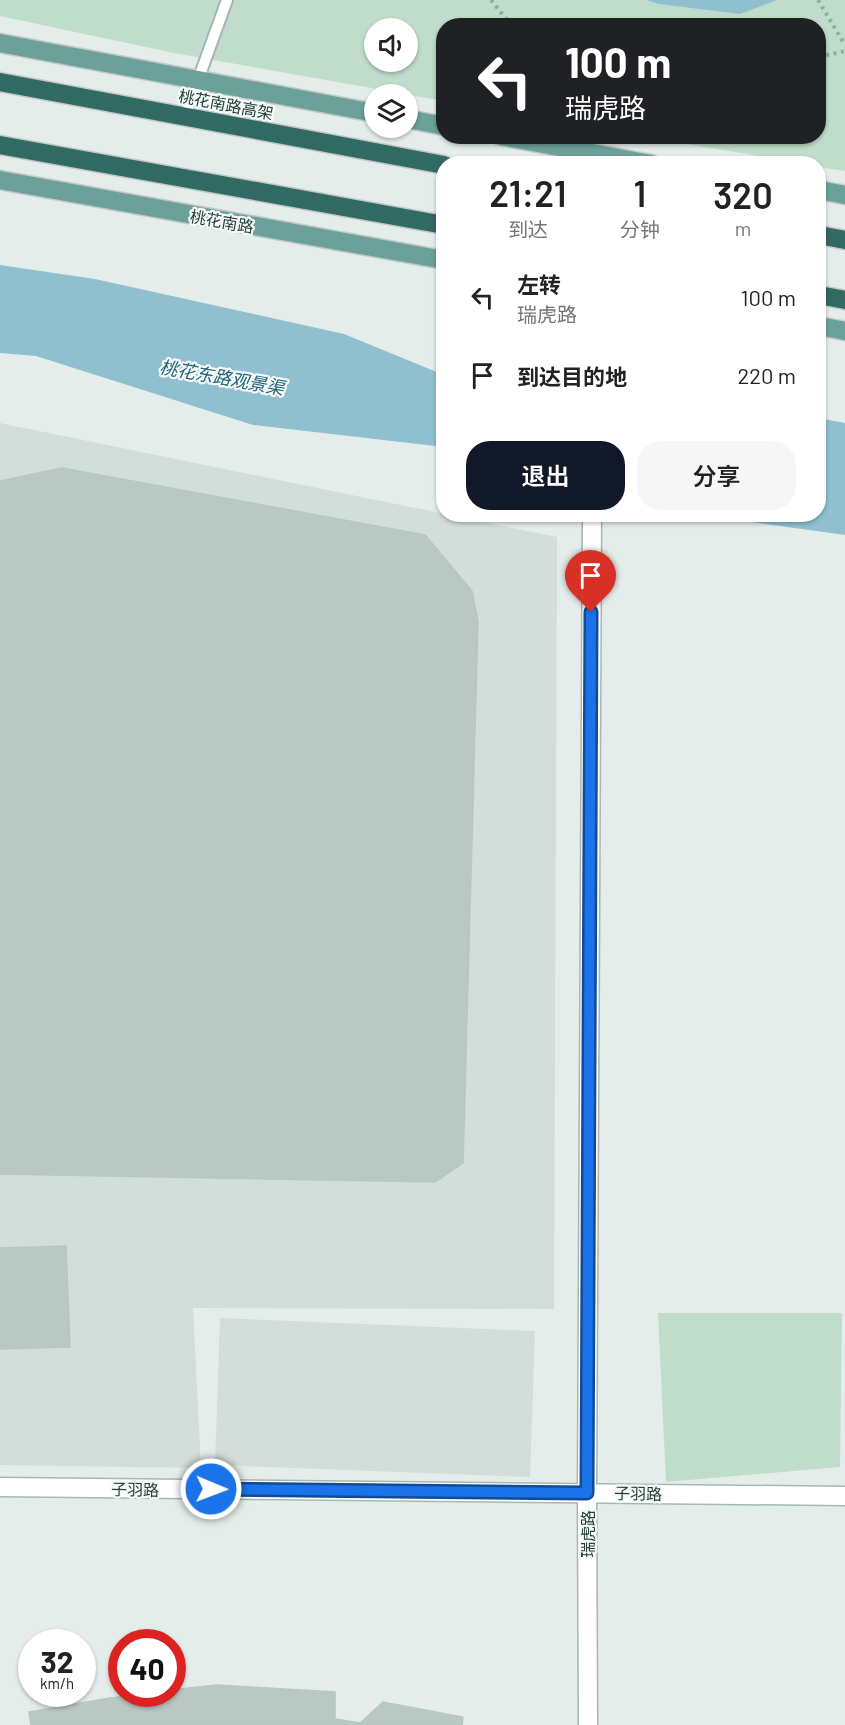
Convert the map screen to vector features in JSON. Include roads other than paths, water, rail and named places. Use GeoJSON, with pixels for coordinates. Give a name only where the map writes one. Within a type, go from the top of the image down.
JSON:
{"type":"FeatureCollection","features":[{"type":"Feature","properties":{"kind":"highway","name":"桃花南路高架"},"geometry":{"type":"LineString","coordinates":[[0,82],[436,163]]}},
{"type":"Feature","properties":{"kind":"highway"},"geometry":{"type":"LineString","coordinates":[[0,144],[436,224]]}},
{"type":"Feature","properties":{"kind":"highway"},"geometry":{"type":"LineString","coordinates":[[826,236],[845,240]]}},
{"type":"Feature","properties":{"kind":"highway"},"geometry":{"type":"LineString","coordinates":[[826,296],[845,300]]}},
{"type":"Feature","properties":{"kind":"main road"},"geometry":{"type":"LineString","coordinates":[[0,43],[364,111]]}},
{"type":"Feature","properties":{"kind":"main road"},"geometry":{"type":"LineString","coordinates":[[418,121],[436,124]]}},
{"type":"Feature","properties":{"kind":"main road"},"geometry":{"type":"LineString","coordinates":[[544,144],[608,156]]}},
{"type":"Feature","properties":{"kind":"main road","name":"桃花南路"},"geometry":{"type":"LineString","coordinates":[[0,180],[436,259]]}},
{"type":"Feature","properties":{"kind":"main road"},"geometry":{"type":"LineString","coordinates":[[826,191],[845,195]]}},
{"type":"Feature","properties":{"kind":"main road"},"geometry":{"type":"LineString","coordinates":[[826,327],[845,330]]}},
{"type":"Feature","properties":{"kind":"street","name":"瑞虎路"},"geometry":{"type":"LineString","coordinates":[[588,1725],[592,522]]}},
{"type":"Feature","properties":{"kind":"street","name":"子羽路"},"geometry":{"type":"LineString","coordinates":[[0,1487],[845,1496]]}},
{"type":"Feature","properties":{"kind":"lane"},"geometry":{"type":"LineString","coordinates":[[184,116],[227,0]]}},
{"type":"Feature","properties":{"kind":"water"},"geometry":{"type":"Polygon","coordinates":[[[647,0],[777,0],[740,14],[659,4],[647,0]]]}},
{"type":"Feature","properties":{"kind":"water","name":"桃花东路观景渠"},"geometry":{"type":"Polygon","coordinates":[[[0,265],[95,279],[344,334],[436,372],[436,446],[253,425],[36,356],[0,353],[0,265]]]}},
{"type":"Feature","properties":{"kind":"water"},"geometry":{"type":"Polygon","coordinates":[[[826,419],[845,423],[845,535],[751,522],[826,522],[826,419]]]}}]}
